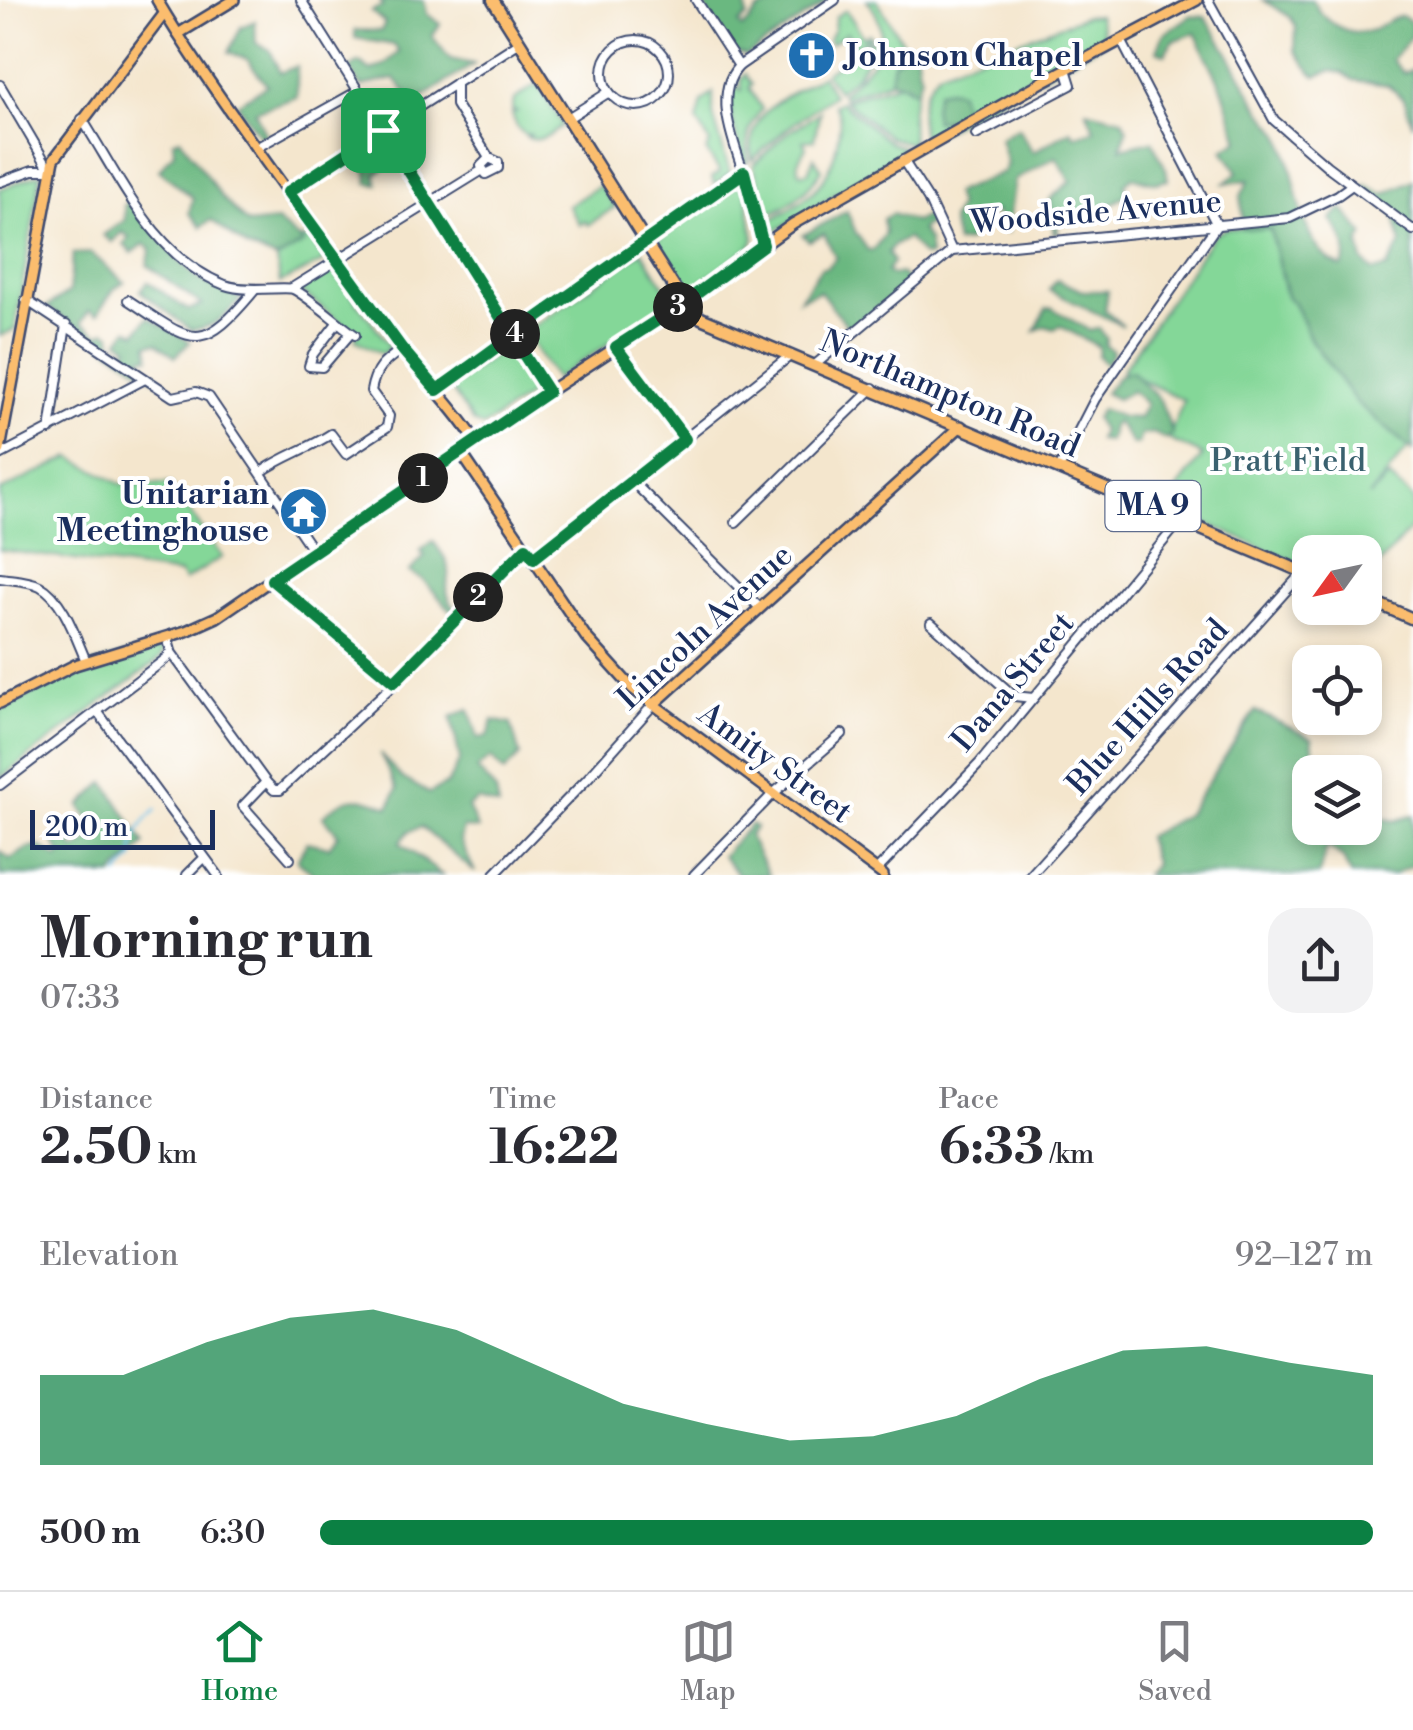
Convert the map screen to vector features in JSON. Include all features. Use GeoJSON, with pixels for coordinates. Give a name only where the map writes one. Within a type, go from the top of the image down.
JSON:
{"type":"FeatureCollection","features":[{"type":"Feature","properties":{"kind":"highway","name":"MA 9"},"geometry":{"type":"LineString","coordinates":[[493,0],[684,303]]}},
{"type":"Feature","properties":{"kind":"highway","name":"Northampton Road"},"geometry":{"type":"LineString","coordinates":[[684,303],[710,322],[1292,568]]}},
{"type":"Feature","properties":{"kind":"highway"},"geometry":{"type":"LineString","coordinates":[[1382,605],[1413,619]]}},
{"type":"Feature","properties":{"kind":"main road"},"geometry":{"type":"LineString","coordinates":[[157,0],[256,148],[402,349],[450,404],[475,440]]}},
{"type":"Feature","properties":{"kind":"main road"},"geometry":{"type":"LineString","coordinates":[[178,34],[234,0]]}},
{"type":"Feature","properties":{"kind":"main road"},"geometry":{"type":"LineString","coordinates":[[0,703],[86,661],[213,619],[684,303],[763,245],[903,160],[1197,0]]}},
{"type":"Feature","properties":{"kind":"main road"},"geometry":{"type":"LineString","coordinates":[[0,452],[50,170],[62,146],[164,14]]}},
{"type":"Feature","properties":{"kind":"main road","name":"Lincoln Avenue"},"geometry":{"type":"LineString","coordinates":[[654,705],[961,426]]}},
{"type":"Feature","properties":{"kind":"main road","name":"Amity Street"},"geometry":{"type":"LineString","coordinates":[[460,451],[592,645],[633,689],[880,873]]}},
{"type":"Feature","properties":{"kind":"street"},"geometry":{"type":"LineString","coordinates":[[302,0],[548,392]]}},
{"type":"Feature","properties":{"kind":"street"},"geometry":{"type":"LineString","coordinates":[[696,0],[739,66]]}},
{"type":"Feature","properties":{"kind":"street"},"geometry":{"type":"LineString","coordinates":[[763,245],[727,104],[728,80],[739,66],[834,0]]}},
{"type":"Feature","properties":{"kind":"street"},"geometry":{"type":"LineString","coordinates":[[1208,0],[1268,112],[1297,142],[1413,230]]}},
{"type":"Feature","properties":{"kind":"street"},"geometry":{"type":"LineString","coordinates":[[630,40],[657,46],[670,71],[665,89],[652,102],[643,106],[624,104],[610,92],[605,84],[604,65],[613,49],[630,40]]}},
{"type":"Feature","properties":{"kind":"street"},"geometry":{"type":"LineString","coordinates":[[1060,467],[1094,399],[1216,225],[1121,40]]}},
{"type":"Feature","properties":{"kind":"street"},"geometry":{"type":"LineString","coordinates":[[288,192],[520,42]]}},
{"type":"Feature","properties":{"kind":"street"},"geometry":{"type":"LineString","coordinates":[[976,135],[1071,85],[1066,69]]}},
{"type":"Feature","properties":{"kind":"street"},"geometry":{"type":"LineString","coordinates":[[82,119],[125,189],[170,249],[213,280],[239,290],[292,288],[481,171],[486,174],[498,168],[495,158],[489,158],[456,105],[456,82]]}},
{"type":"Feature","properties":{"kind":"street"},"geometry":{"type":"LineString","coordinates":[[0,85],[50,170]]}},
{"type":"Feature","properties":{"kind":"street"},"geometry":{"type":"LineString","coordinates":[[256,148],[358,90]]}},
{"type":"Feature","properties":{"kind":"street"},"geometry":{"type":"LineString","coordinates":[[568,118],[610,92]]}},
{"type":"Feature","properties":{"kind":"street"},"geometry":{"type":"LineString","coordinates":[[903,160],[928,199],[952,251]]}},
{"type":"Feature","properties":{"kind":"street"},"geometry":{"type":"LineString","coordinates":[[0,182],[33,170],[50,170]]}},
{"type":"Feature","properties":{"kind":"street"},"geometry":{"type":"LineString","coordinates":[[437,390],[744,172]]}},
{"type":"Feature","properties":{"kind":"street","name":"Woodside Avenue"},"geometry":{"type":"LineString","coordinates":[[816,364],[952,251],[1290,218],[1338,196],[1352,185]]}},
{"type":"Feature","properties":{"kind":"street"},"geometry":{"type":"LineString","coordinates":[[292,288],[353,334],[322,367],[309,366],[312,354],[337,323]]}},
{"type":"Feature","properties":{"kind":"street"},"geometry":{"type":"LineString","coordinates":[[128,300],[180,332],[200,336],[220,329],[254,291]]}},
{"type":"Feature","properties":{"kind":"street"},"geometry":{"type":"LineString","coordinates":[[26,300],[173,398],[196,392],[206,394],[314,552]]}},
{"type":"Feature","properties":{"kind":"street"},"geometry":{"type":"LineString","coordinates":[[50,430],[66,325]]}},
{"type":"Feature","properties":{"kind":"street"},"geometry":{"type":"LineString","coordinates":[[616,347],[685,439]]}},
{"type":"Feature","properties":{"kind":"street"},"geometry":{"type":"LineString","coordinates":[[261,472],[286,455],[309,448],[331,434],[346,454],[387,426],[389,416],[371,390],[378,366],[402,349]]}},
{"type":"Feature","properties":{"kind":"street"},"geometry":{"type":"LineString","coordinates":[[534,558],[791,355]]}},
{"type":"Feature","properties":{"kind":"street"},"geometry":{"type":"LineString","coordinates":[[0,452],[145,379]]}},
{"type":"Feature","properties":{"kind":"street"},"geometry":{"type":"LineString","coordinates":[[736,522],[873,388]]}},
{"type":"Feature","properties":{"kind":"street"},"geometry":{"type":"LineString","coordinates":[[632,482],[759,607]]}},
{"type":"Feature","properties":{"kind":"street","name":"Dana Street"},"geometry":{"type":"LineString","coordinates":[[880,873],[1019,715],[1181,520]]}},
{"type":"Feature","properties":{"kind":"street"},"geometry":{"type":"LineString","coordinates":[[167,637],[171,652],[266,782],[278,790],[288,785],[394,682],[526,548]]}},
{"type":"Feature","properties":{"kind":"street"},"geometry":{"type":"LineString","coordinates":[[0,578],[25,581],[46,590],[62,612],[86,661]]}},
{"type":"Feature","properties":{"kind":"street"},"geometry":{"type":"LineString","coordinates":[[272,580],[394,682]]}},
{"type":"Feature","properties":{"kind":"street","name":"Blue Hills Road"},"geometry":{"type":"LineString","coordinates":[[1031,875],[1292,590]]}},
{"type":"Feature","properties":{"kind":"street"},"geometry":{"type":"LineString","coordinates":[[931,622],[1014,696],[1019,715]]}},
{"type":"Feature","properties":{"kind":"street"},"geometry":{"type":"LineString","coordinates":[[0,785],[171,652]]}},
{"type":"Feature","properties":{"kind":"street"},"geometry":{"type":"LineString","coordinates":[[1014,696],[1033,698]]}},
{"type":"Feature","properties":{"kind":"street","name":"Lincoln Avenue"},"geometry":{"type":"LineString","coordinates":[[494,875],[654,705]]}},
{"type":"Feature","properties":{"kind":"street"},"geometry":{"type":"LineString","coordinates":[[97,711],[218,875]]}},
{"type":"Feature","properties":{"kind":"street"},"geometry":{"type":"LineString","coordinates":[[694,875],[774,793],[842,734]]}},
{"type":"Feature","properties":{"kind":"street"},"geometry":{"type":"LineString","coordinates":[[266,782],[243,806],[290,858]]}},
{"type":"Feature","properties":{"kind":"street"},"geometry":{"type":"LineString","coordinates":[[187,875],[204,858]]}},
{"type":"Feature","properties":{"kind":"green space"},"geometry":{"type":"Polygon","coordinates":[[[380,0],[424,0],[427,14],[440,24],[432,36],[450,59],[474,64],[384,123],[374,108],[389,110],[410,97],[395,79],[361,86],[349,69],[359,62],[371,71],[399,52],[394,45],[355,38],[355,30],[381,31],[385,23],[371,11],[383,6],[380,0]]]}},
{"type":"Feature","properties":{"kind":"green space"},"geometry":{"type":"Polygon","coordinates":[[[750,0],[746,5],[747,17],[739,24],[742,28],[758,11],[773,5],[829,0],[747,56],[733,52],[704,1],[750,0]]]}},
{"type":"Feature","properties":{"kind":"green space"},"geometry":{"type":"Polygon","coordinates":[[[867,0],[877,0],[907,50],[893,62],[890,81],[843,97],[841,94],[871,63],[881,40],[876,14],[867,0]]]}},
{"type":"Feature","properties":{"kind":"green space"},"geometry":{"type":"Polygon","coordinates":[[[1263,0],[1312,0],[1329,21],[1354,32],[1373,30],[1402,16],[1413,23],[1411,37],[1392,60],[1404,73],[1413,69],[1413,125],[1404,99],[1388,85],[1353,80],[1331,71],[1316,76],[1312,73],[1295,50],[1296,26],[1290,17],[1263,0]]]}},
{"type":"Feature","properties":{"kind":"green space"},"geometry":{"type":"Polygon","coordinates":[[[846,10],[864,37],[871,37],[851,50],[849,47],[854,43],[847,33],[830,44],[828,40],[835,17],[846,10]]]}},
{"type":"Feature","properties":{"kind":"green space"},"geometry":{"type":"Polygon","coordinates":[[[1098,15],[1105,42],[930,138],[922,135],[922,100],[940,71],[1085,16],[1098,15]]]}},
{"type":"Feature","properties":{"kind":"green space"},"geometry":{"type":"Polygon","coordinates":[[[1190,16],[1205,17],[1260,109],[1281,136],[1307,228],[1327,258],[1342,267],[1345,260],[1344,242],[1331,219],[1342,208],[1364,234],[1359,244],[1363,261],[1373,271],[1387,268],[1401,243],[1394,213],[1362,188],[1366,185],[1384,194],[1413,180],[1413,451],[1357,403],[1311,340],[1294,303],[1287,297],[1270,229],[1243,229],[1241,196],[1249,180],[1225,183],[1238,172],[1223,150],[1239,140],[1222,88],[1195,33],[1173,41],[1165,54],[1157,51],[1163,35],[1190,16]]]}},
{"type":"Feature","properties":{"kind":"green space"},"geometry":{"type":"Polygon","coordinates":[[[255,21],[256,43],[270,50],[280,73],[297,66],[297,97],[255,111],[266,136],[261,138],[237,104],[267,85],[247,59],[229,52],[241,27],[255,21]]]}},
{"type":"Feature","properties":{"kind":"green space"},"geometry":{"type":"Polygon","coordinates":[[[872,40],[875,45],[857,75],[838,91],[825,73],[872,40]]]}},
{"type":"Feature","properties":{"kind":"green space"},"geometry":{"type":"Polygon","coordinates":[[[914,44],[921,76],[916,92],[906,84],[890,81],[893,62],[914,44]]]}},
{"type":"Feature","properties":{"kind":"green space"},"geometry":{"type":"Polygon","coordinates":[[[745,74],[762,109],[749,134],[745,164],[735,131],[731,97],[735,75],[737,89],[742,91],[741,78],[745,74]]]}},
{"type":"Feature","properties":{"kind":"green space"},"geometry":{"type":"Polygon","coordinates":[[[822,75],[833,95],[752,160],[751,143],[761,117],[822,75]]]}},
{"type":"Feature","properties":{"kind":"green space"},"geometry":{"type":"Polygon","coordinates":[[[900,83],[916,92],[911,112],[912,147],[890,138],[844,100],[900,83]]]}},
{"type":"Feature","properties":{"kind":"green space"},"geometry":{"type":"Polygon","coordinates":[[[537,84],[563,125],[547,136],[533,139],[517,127],[512,114],[516,112],[512,111],[514,100],[537,84]]]}},
{"type":"Feature","properties":{"kind":"green space"},"geometry":{"type":"Polygon","coordinates":[[[938,91],[959,91],[964,112],[935,121],[933,107],[938,91]]]}},
{"type":"Feature","properties":{"kind":"green space"},"geometry":{"type":"Polygon","coordinates":[[[713,93],[713,115],[730,173],[714,185],[712,177],[720,172],[706,151],[710,143],[697,121],[702,102],[713,93]]]}},
{"type":"Feature","properties":{"kind":"green space"},"geometry":{"type":"Polygon","coordinates":[[[841,102],[890,143],[909,149],[775,231],[769,221],[807,197],[824,179],[835,154],[840,124],[834,105],[841,102]]]}},
{"type":"Feature","properties":{"kind":"green space"},"geometry":{"type":"Polygon","coordinates":[[[1086,110],[1123,119],[1127,129],[1121,148],[1152,141],[1168,180],[1156,183],[1133,177],[1125,184],[1127,194],[1107,208],[1087,212],[1079,219],[1069,210],[1057,215],[1058,233],[1054,234],[1050,199],[1071,181],[1056,157],[1015,180],[1007,232],[1001,229],[996,211],[982,221],[969,241],[956,243],[951,220],[958,206],[954,193],[1003,172],[1007,164],[1000,138],[1018,128],[1033,152],[1071,130],[1075,136],[1095,130],[1086,110]]]}},
{"type":"Feature","properties":{"kind":"green space"},"geometry":{"type":"Polygon","coordinates":[[[820,112],[814,140],[803,141],[806,147],[798,166],[801,173],[808,172],[814,157],[822,170],[798,197],[767,215],[753,165],[786,134],[820,112]]]}},
{"type":"Feature","properties":{"kind":"green space"},"geometry":{"type":"Polygon","coordinates":[[[379,137],[395,160],[376,174],[378,185],[368,183],[367,172],[356,153],[379,137]]]}},
{"type":"Feature","properties":{"kind":"green space"},"geometry":{"type":"Polygon","coordinates":[[[180,138],[223,199],[248,224],[277,221],[304,243],[277,259],[248,248],[211,220],[201,227],[189,213],[193,198],[159,170],[174,152],[173,141],[180,138]]]}},
{"type":"Feature","properties":{"kind":"green space"},"geometry":{"type":"Polygon","coordinates":[[[41,173],[15,329],[0,336],[0,189],[41,173]]]}},
{"type":"Feature","properties":{"kind":"green space"},"geometry":{"type":"Polygon","coordinates":[[[600,185],[615,207],[588,225],[585,221],[580,225],[568,206],[600,185]]]}},
{"type":"Feature","properties":{"kind":"green space"},"geometry":{"type":"Polygon","coordinates":[[[734,185],[742,185],[746,190],[754,239],[751,246],[693,288],[679,286],[653,243],[734,185]]]}},
{"type":"Feature","properties":{"kind":"green space"},"geometry":{"type":"Polygon","coordinates":[[[130,201],[199,279],[241,299],[219,320],[191,330],[140,291],[148,282],[188,310],[202,305],[147,265],[151,249],[144,244],[132,253],[124,245],[129,237],[122,232],[112,242],[103,235],[125,220],[124,205],[130,201]]]}},
{"type":"Feature","properties":{"kind":"green space"},"geometry":{"type":"Polygon","coordinates":[[[847,211],[868,250],[873,250],[885,234],[883,219],[892,214],[915,222],[928,215],[932,222],[921,229],[930,256],[923,256],[907,238],[888,253],[893,262],[887,272],[901,273],[910,283],[850,330],[820,291],[799,299],[821,268],[836,258],[824,234],[809,241],[803,235],[847,211]]]}},
{"type":"Feature","properties":{"kind":"green space","name":"Pratt Field"},"geometry":{"type":"Polygon","coordinates":[[[1227,228],[1270,229],[1286,297],[1294,303],[1311,340],[1357,403],[1409,447],[1369,497],[1389,477],[1413,499],[1413,526],[1382,561],[1382,535],[1292,535],[1292,561],[1165,505],[1203,455],[1168,439],[1184,400],[1122,371],[1213,236],[1227,228]]]}},
{"type":"Feature","properties":{"kind":"green space"},"geometry":{"type":"Polygon","coordinates":[[[274,238],[311,239],[323,255],[323,262],[280,283],[274,238]]]}},
{"type":"Feature","properties":{"kind":"green space"},"geometry":{"type":"Polygon","coordinates":[[[642,251],[670,295],[669,304],[555,379],[528,337],[522,334],[642,251]]]}},
{"type":"Feature","properties":{"kind":"green space"},"geometry":{"type":"Polygon","coordinates":[[[91,253],[124,282],[114,289],[97,315],[89,310],[81,323],[100,335],[105,331],[111,334],[112,343],[125,352],[129,347],[119,340],[128,329],[136,333],[148,317],[190,342],[175,357],[157,343],[148,344],[150,357],[142,357],[143,363],[159,378],[157,381],[47,307],[69,292],[73,254],[91,253]]]}},
{"type":"Feature","properties":{"kind":"green space"},"geometry":{"type":"Polygon","coordinates":[[[331,267],[390,346],[383,354],[355,340],[358,335],[300,291],[299,287],[331,267]]]}},
{"type":"Feature","properties":{"kind":"green space"},"geometry":{"type":"Polygon","coordinates":[[[1057,280],[1083,291],[1108,291],[1105,311],[1123,326],[1049,290],[1057,280]]]}},
{"type":"Feature","properties":{"kind":"green space"},"geometry":{"type":"Polygon","coordinates":[[[1052,308],[1090,331],[1099,328],[1107,339],[1105,345],[1113,351],[1106,365],[1098,356],[1099,347],[1060,326],[1035,331],[1046,309],[1052,308]]]}},
{"type":"Feature","properties":{"kind":"green space"},"geometry":{"type":"Polygon","coordinates":[[[508,344],[506,350],[533,393],[483,427],[473,422],[450,387],[508,344]]]}},
{"type":"Feature","properties":{"kind":"green space"},"geometry":{"type":"Polygon","coordinates":[[[1131,371],[1160,400],[1173,434],[1165,439],[1153,433],[1141,435],[1138,444],[1132,444],[1117,422],[1112,426],[1109,441],[1098,440],[1102,431],[1095,418],[1101,409],[1139,418],[1146,404],[1132,391],[1117,399],[1105,393],[1119,375],[1131,371]]]}},
{"type":"Feature","properties":{"kind":"green space"},"geometry":{"type":"Polygon","coordinates":[[[71,457],[121,484],[170,484],[222,557],[184,581],[180,574],[0,550],[0,491],[71,457]]]}},
{"type":"Feature","properties":{"kind":"green space"},"geometry":{"type":"Polygon","coordinates":[[[433,541],[447,563],[447,591],[457,611],[454,614],[423,580],[409,572],[425,556],[420,551],[433,541]]]}},
{"type":"Feature","properties":{"kind":"green space"},"geometry":{"type":"Polygon","coordinates":[[[154,646],[164,650],[160,659],[0,778],[0,710],[84,667],[154,646]]]}},
{"type":"Feature","properties":{"kind":"green space"},"geometry":{"type":"Polygon","coordinates":[[[469,709],[478,738],[488,736],[493,720],[511,724],[520,756],[504,772],[491,758],[477,769],[496,791],[499,807],[478,800],[468,807],[478,829],[463,828],[460,840],[475,872],[421,827],[409,831],[400,843],[442,875],[315,875],[297,860],[307,842],[329,847],[338,834],[323,816],[339,803],[354,798],[389,807],[397,789],[380,753],[401,777],[429,793],[447,784],[460,760],[451,717],[469,709]]]}},
{"type":"Feature","properties":{"kind":"green space"},"geometry":{"type":"Polygon","coordinates":[[[1255,711],[1292,729],[1292,735],[1312,738],[1314,755],[1292,755],[1292,845],[1382,845],[1382,818],[1395,821],[1413,815],[1413,865],[1393,875],[1350,875],[1343,858],[1327,846],[1319,875],[1145,875],[1155,865],[1146,837],[1187,814],[1255,711]]]}},
{"type":"Feature","properties":{"kind":"green space"},"geometry":{"type":"Polygon","coordinates":[[[105,782],[145,844],[113,875],[0,875],[0,851],[10,859],[39,846],[58,858],[61,854],[53,841],[65,834],[75,850],[99,833],[80,806],[105,782]]]}},
{"type":"Feature","properties":{"kind":"green space"},"geometry":{"type":"Polygon","coordinates":[[[751,824],[756,827],[749,836],[769,875],[739,875],[722,856],[751,824]]]}},
{"type":"Feature","properties":{"kind":"waterway"},"geometry":{"type":"LineString","coordinates":[[118,875],[133,859],[138,831],[156,810]]}},
{"type":"Feature","properties":{"kind":"place","name":"Johnson Chapel"},"geometry":{"type":"Point","coordinates":[811,56]}},
{"type":"Feature","properties":{"kind":"place","name":"Unitarian Meetinghouse"},"geometry":{"type":"Point","coordinates":[304,512]}},
{"type":"Feature","properties":{"kind":"route"},"geometry":{"type":"LineString","coordinates":[[383,130],[288,192],[402,349],[437,390],[507,340],[512,336],[517,332],[744,172],[763,245],[616,347],[685,439],[534,558],[526,548],[394,682],[272,580],[548,392],[512,336],[433,207],[383,130]]}}]}
